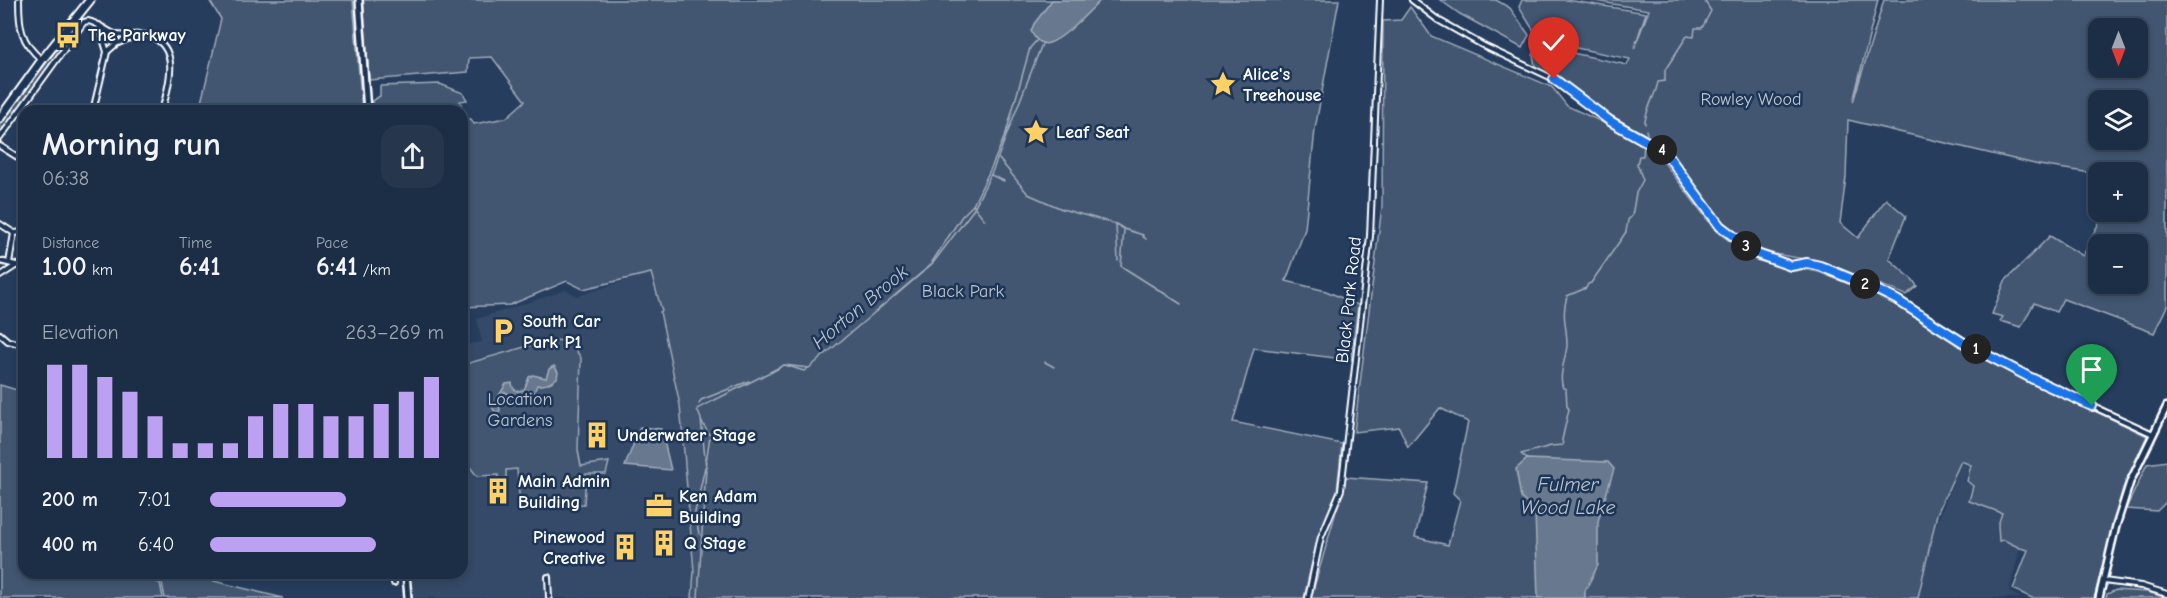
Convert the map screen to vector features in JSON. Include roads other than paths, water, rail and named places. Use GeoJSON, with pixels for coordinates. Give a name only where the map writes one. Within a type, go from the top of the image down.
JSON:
{"type":"FeatureCollection","features":[{"type":"Feature","properties":{"kind":"main road"},"geometry":{"type":"LineString","coordinates":[[0,118],[90,0]]}},
{"type":"Feature","properties":{"kind":"street"},"geometry":{"type":"LineString","coordinates":[[19,0],[18,24],[32,52],[42,60]]}},
{"type":"Feature","properties":{"kind":"street"},"geometry":{"type":"LineString","coordinates":[[359,0],[367,105]]}},
{"type":"Feature","properties":{"kind":"street","name":"Black Park Road"},"geometry":{"type":"LineString","coordinates":[[1308,598],[1321,537],[1341,490],[1370,236],[1380,0]]}},
{"type":"Feature","properties":{"kind":"street"},"geometry":{"type":"LineString","coordinates":[[1412,0],[1438,20],[1484,46],[1554,79],[1610,121],[1665,152],[1720,226],[1757,254],[1791,266],[1807,263],[1820,266],[1873,288],[1897,300],[1966,344],[2031,378],[2152,434]]}},
{"type":"Feature","properties":{"kind":"street"},"geometry":{"type":"LineString","coordinates":[[21,105],[84,22],[88,21],[99,24],[117,35],[150,36],[159,43],[171,62],[163,105]]}},
{"type":"Feature","properties":{"kind":"street"},"geometry":{"type":"LineString","coordinates":[[94,105],[107,52],[99,24]]}},
{"type":"Feature","properties":{"kind":"street"},"geometry":{"type":"LineString","coordinates":[[70,25],[79,29]]}},
{"type":"Feature","properties":{"kind":"street"},"geometry":{"type":"LineString","coordinates":[[107,52],[116,44],[138,35]]}},
{"type":"Feature","properties":{"kind":"street"},"geometry":{"type":"LineString","coordinates":[[0,138],[2,130],[18,109]]}},
{"type":"Feature","properties":{"kind":"street"},"geometry":{"type":"LineString","coordinates":[[0,146],[18,157]]}},
{"type":"Feature","properties":{"kind":"street"},"geometry":{"type":"LineString","coordinates":[[0,224],[14,233],[18,233]]}},
{"type":"Feature","properties":{"kind":"street"},"geometry":{"type":"LineString","coordinates":[[9,263],[14,233]]}},
{"type":"Feature","properties":{"kind":"street"},"geometry":{"type":"LineString","coordinates":[[0,261],[17,266]]}},
{"type":"Feature","properties":{"kind":"street"},"geometry":{"type":"LineString","coordinates":[[0,276],[17,266]]}},
{"type":"Feature","properties":{"kind":"street"},"geometry":{"type":"LineString","coordinates":[[0,334],[8,341],[18,344]]}},
{"type":"Feature","properties":{"kind":"street"},"geometry":{"type":"LineString","coordinates":[[2099,598],[2116,526],[2130,483],[2167,406]]}},
{"type":"Feature","properties":{"kind":"street"},"geometry":{"type":"LineString","coordinates":[[548,577],[549,597]]}},
{"type":"Feature","properties":{"kind":"street"},"geometry":{"type":"LineString","coordinates":[[394,579],[394,583]]}},
{"type":"Feature","properties":{"kind":"street"},"geometry":{"type":"LineString","coordinates":[[406,579],[408,598]]}},
{"type":"Feature","properties":{"kind":"street"},"geometry":{"type":"LineString","coordinates":[[2103,581],[2141,586],[2167,594]]}},
{"type":"Feature","properties":{"kind":"water"},"geometry":{"type":"Polygon","coordinates":[[[1052,0],[1101,0],[1062,36],[1049,43],[1043,43],[1036,39],[1031,31],[1052,0]]]}},
{"type":"Feature","properties":{"kind":"water"},"geometry":{"type":"Polygon","coordinates":[[[554,366],[558,372],[555,380],[545,385],[537,385],[534,392],[513,397],[505,392],[499,397],[500,411],[495,412],[492,407],[506,384],[512,383],[513,388],[517,391],[524,390],[529,377],[533,375],[546,378],[549,369],[554,366]]]}},
{"type":"Feature","properties":{"kind":"water"},"geometry":{"type":"Polygon","coordinates":[[[640,427],[661,429],[671,470],[625,466],[640,427]]]}},
{"type":"Feature","properties":{"kind":"water","name":"Fulmer Wood Lake"},"geometry":{"type":"Polygon","coordinates":[[[1527,459],[1608,462],[1614,469],[1598,521],[1598,565],[1585,591],[1585,598],[1538,598],[1535,512],[1521,498],[1516,469],[1527,459]]]}},
{"type":"Feature","properties":{"kind":"waterway"},"geometry":{"type":"LineString","coordinates":[[1645,124],[1646,114],[1658,82],[1665,81],[1665,70],[1687,36],[1694,37],[1695,28],[1702,28],[1711,11],[1704,0]]}},
{"type":"Feature","properties":{"kind":"waterway","name":"Horton Brook"},"geometry":{"type":"LineString","coordinates":[[932,262],[962,216],[973,205],[992,166],[1006,133],[1030,48],[1037,40]]}},
{"type":"Feature","properties":{"kind":"waterway","name":"Horton Brook"},"geometry":{"type":"LineString","coordinates":[[698,598],[706,468],[701,419],[697,409],[784,365],[809,368],[933,263],[973,210],[993,170],[1042,44]]}},
{"type":"Feature","properties":{"kind":"waterway"},"geometry":{"type":"LineString","coordinates":[[1646,130],[1647,134]]}},
{"type":"Feature","properties":{"kind":"waterway"},"geometry":{"type":"LineString","coordinates":[[1527,459],[1521,454],[1563,445],[1562,440],[1569,409],[1566,389],[1563,388],[1561,378],[1567,345],[1565,303],[1567,296],[1586,288],[1591,283],[1626,232],[1628,220],[1632,216],[1636,193],[1643,180],[1637,164],[1639,156],[1643,156],[1644,143]]}},
{"type":"Feature","properties":{"kind":"waterway"},"geometry":{"type":"LineString","coordinates":[[999,159],[1028,194],[1062,209],[1116,224],[1143,235],[1146,239]]}},
{"type":"Feature","properties":{"kind":"waterway"},"geometry":{"type":"LineString","coordinates":[[991,175],[1004,181]]}},
{"type":"Feature","properties":{"kind":"waterway"},"geometry":{"type":"LineString","coordinates":[[973,205],[985,220]]}},
{"type":"Feature","properties":{"kind":"waterway"},"geometry":{"type":"LineString","coordinates":[[1116,225],[1118,261]]}},
{"type":"Feature","properties":{"kind":"waterway"},"geometry":{"type":"LineString","coordinates":[[1124,230],[1121,266],[1181,304]]}},
{"type":"Feature","properties":{"kind":"waterway","name":"Horton Brook"},"geometry":{"type":"LineString","coordinates":[[895,296],[923,272]]}},
{"type":"Feature","properties":{"kind":"waterway"},"geometry":{"type":"LineString","coordinates":[[1045,362],[1054,367]]}},
{"type":"Feature","properties":{"kind":"waterway","name":"Horton Brook"},"geometry":{"type":"LineString","coordinates":[[785,365],[804,371],[808,368]]}},
{"type":"Feature","properties":{"kind":"waterway","name":"Horton Brook"},"geometry":{"type":"LineString","coordinates":[[770,373],[779,368]]}},
{"type":"Feature","properties":{"kind":"waterway"},"geometry":{"type":"LineString","coordinates":[[699,404],[701,400],[749,381]]}},
{"type":"Feature","properties":{"kind":"waterway"},"geometry":{"type":"LineString","coordinates":[[702,422],[710,436],[706,462]]}},
{"type":"Feature","properties":{"kind":"waterway"},"geometry":{"type":"LineString","coordinates":[[699,534],[695,512],[705,467]]}},
{"type":"Feature","properties":{"kind":"place","name":"The Parkway"},"geometry":{"type":"Point","coordinates":[68,35]}},
{"type":"Feature","properties":{"kind":"place","name":"Alice's Treehouse"},"geometry":{"type":"Point","coordinates":[1223,84]}},
{"type":"Feature","properties":{"kind":"place","name":"Leaf Seat"},"geometry":{"type":"Point","coordinates":[1036,132]}},
{"type":"Feature","properties":{"kind":"place","name":"South Car Park P1"},"geometry":{"type":"Point","coordinates":[503,331]}},
{"type":"Feature","properties":{"kind":"place","name":"Underwater Stage"},"geometry":{"type":"Point","coordinates":[597,435]}},
{"type":"Feature","properties":{"kind":"place","name":"Main Admin Building"},"geometry":{"type":"Point","coordinates":[498,491]}},
{"type":"Feature","properties":{"kind":"place","name":"Ken Adam Building"},"geometry":{"type":"Point","coordinates":[659,506]}},
{"type":"Feature","properties":{"kind":"place","name":"Q Stage"},"geometry":{"type":"Point","coordinates":[664,543]}},
{"type":"Feature","properties":{"kind":"place","name":"Pinewood Creative"},"geometry":{"type":"Point","coordinates":[625,547]}},
{"type":"Feature","properties":{"kind":"park label","name":"Rowley Wood"},"geometry":{"type":"Point","coordinates":[1751,99]}},
{"type":"Feature","properties":{"kind":"park label","name":"Black Park"},"geometry":{"type":"Point","coordinates":[963,291]}},
{"type":"Feature","properties":{"kind":"park label","name":"Location Gardens"},"geometry":{"type":"Point","coordinates":[520,409]}}]}
